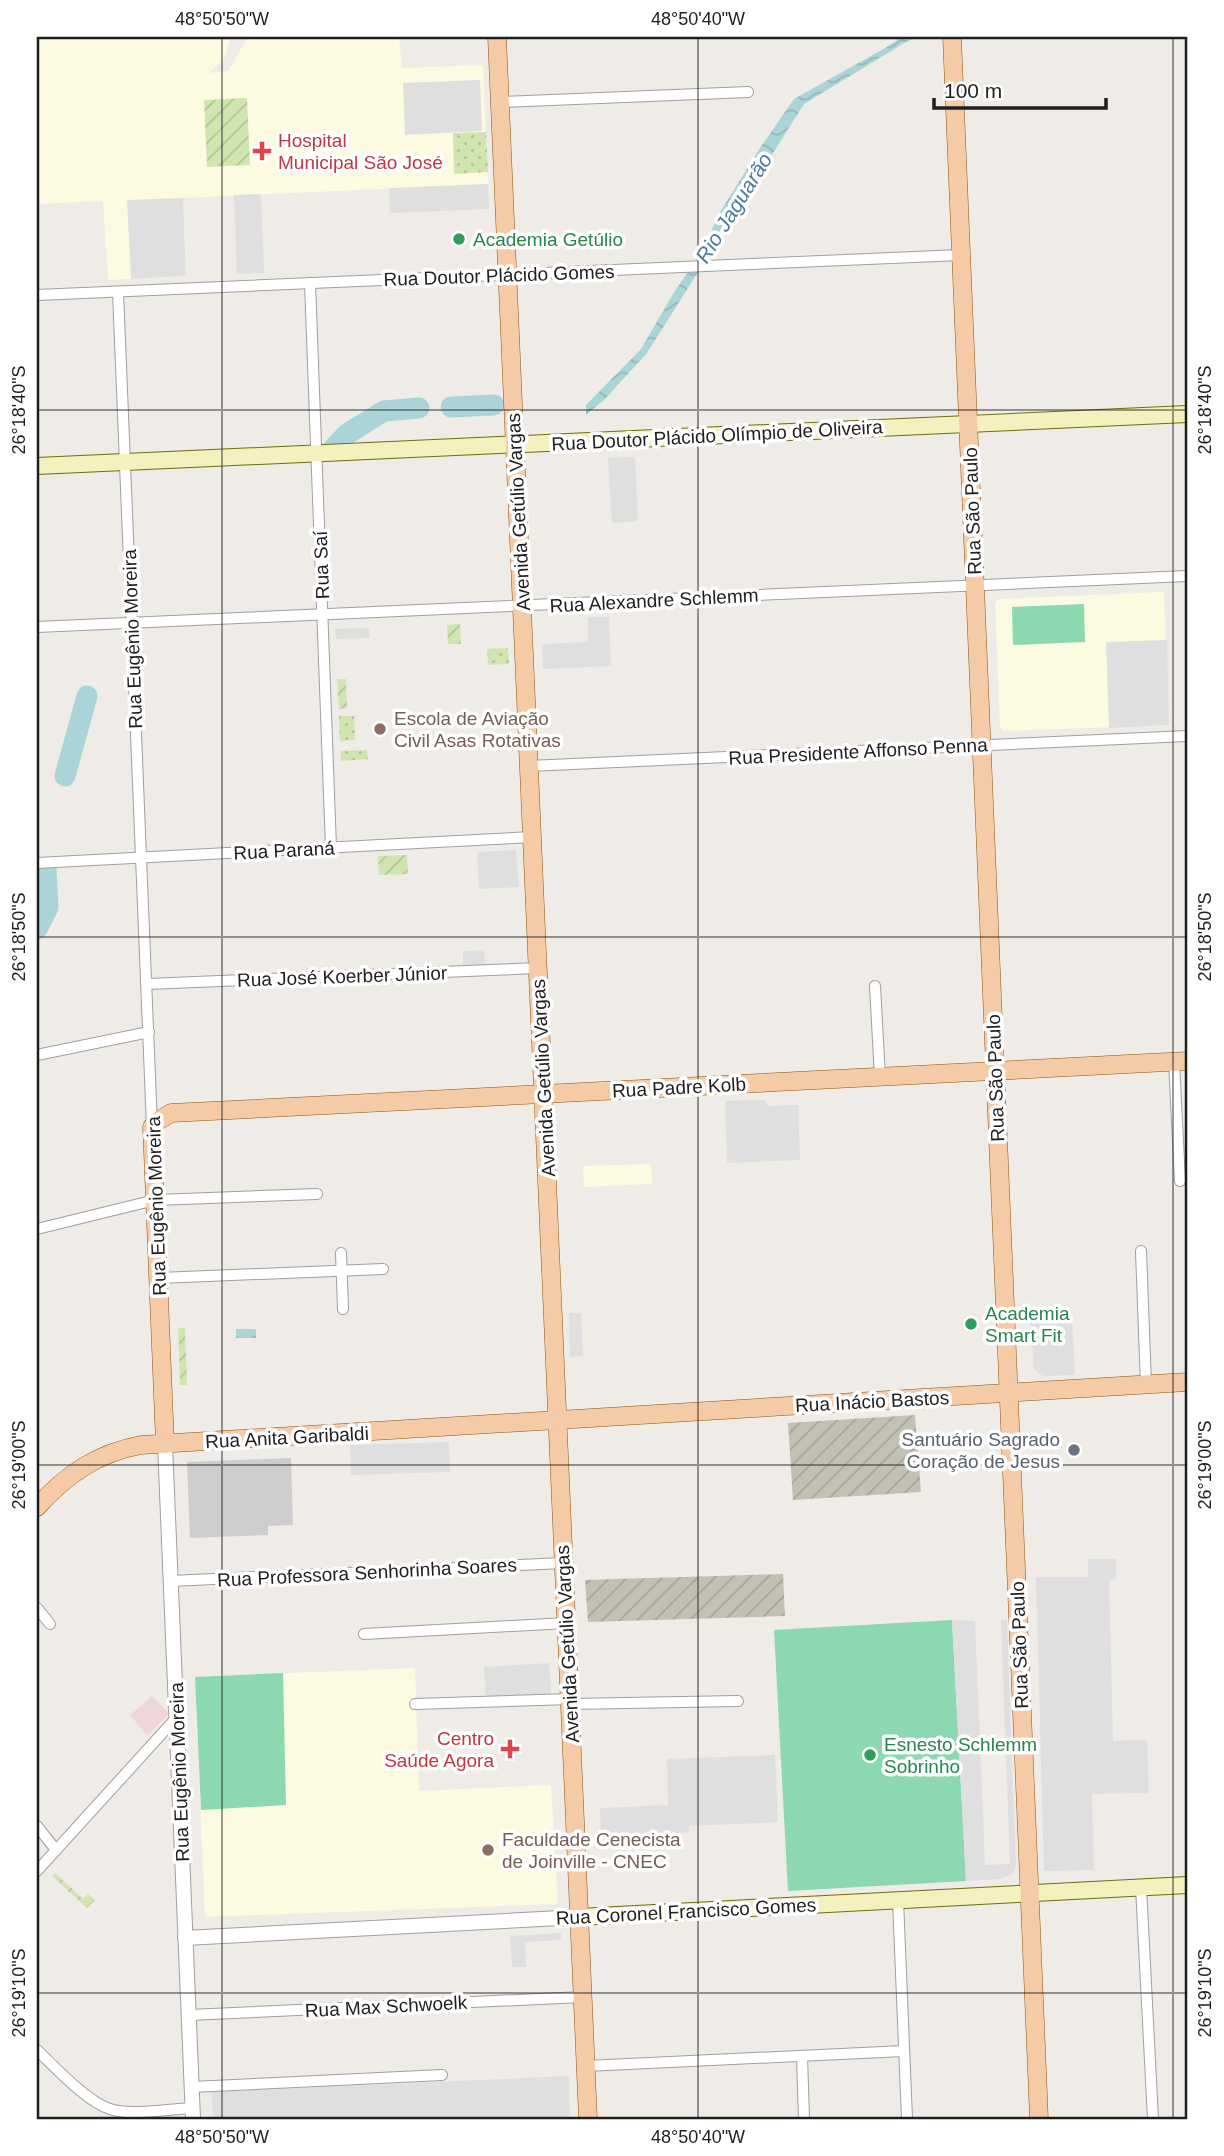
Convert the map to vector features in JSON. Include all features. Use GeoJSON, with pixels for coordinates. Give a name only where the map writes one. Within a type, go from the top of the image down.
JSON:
{"type":"FeatureCollection","features":[{"type":"Feature","properties":{"kind":"main road","name":"Avenida Getúlio Vargas"},"geometry":{"type":"LineString","coordinates":[[497,37],[588,2119]]}},
{"type":"Feature","properties":{"kind":"main road","name":"Rua São Paulo"},"geometry":{"type":"LineString","coordinates":[[952,37],[1039,2119]]}},
{"type":"Feature","properties":{"kind":"main road","name":"Rua Doutor Plácido Olímpio de Oliveira"},"geometry":{"type":"LineString","coordinates":[[37,466],[1187,414]]}},
{"type":"Feature","properties":{"kind":"main road","name":"Rua Padre Kolb"},"geometry":{"type":"LineString","coordinates":[[171,1113],[1181,1062]]}},
{"type":"Feature","properties":{"kind":"main road"},"geometry":{"type":"LineString","coordinates":[[152,1127],[171,1113]]}},
{"type":"Feature","properties":{"kind":"main road","name":"Rua Eugênio Moreira"},"geometry":{"type":"LineString","coordinates":[[152,1127],[165,1444]]}},
{"type":"Feature","properties":{"kind":"main road","name":"Rua Inácio Bastos"},"geometry":{"type":"LineString","coordinates":[[558,1420],[1187,1382]]}},
{"type":"Feature","properties":{"kind":"main road","name":"Rua Anita Garibaldi"},"geometry":{"type":"LineString","coordinates":[[37,1504],[72,1473],[107,1454],[141,1446],[558,1420]]}},
{"type":"Feature","properties":{"kind":"main road","name":"Rua Coronel Francisco Gomes"},"geometry":{"type":"LineString","coordinates":[[579,1917],[1187,1885]]}},
{"type":"Feature","properties":{"kind":"street"},"geometry":{"type":"LineString","coordinates":[[500,102],[748,92]]}},
{"type":"Feature","properties":{"kind":"street","name":"Rua Doutor Plácido Gomes"},"geometry":{"type":"LineString","coordinates":[[37,295],[961,255]]}},
{"type":"Feature","properties":{"kind":"street","name":"Rua Saí"},"geometry":{"type":"LineString","coordinates":[[310,283],[331,848]]}},
{"type":"Feature","properties":{"kind":"street","name":"Rua Eugênio Moreira"},"geometry":{"type":"LineString","coordinates":[[118,292],[152,1127]]}},
{"type":"Feature","properties":{"kind":"street","name":"Rua Alexandre Schlemm"},"geometry":{"type":"LineString","coordinates":[[37,627],[1187,576]]}},
{"type":"Feature","properties":{"kind":"street","name":"Rua Presidente Affonso Penna"},"geometry":{"type":"LineString","coordinates":[[529,766],[1187,736]]}},
{"type":"Feature","properties":{"kind":"street","name":"Rua Paraná"},"geometry":{"type":"LineString","coordinates":[[37,863],[532,837]]}},
{"type":"Feature","properties":{"kind":"street","name":"Rua José Koerber Júnior"},"geometry":{"type":"LineString","coordinates":[[146,984],[538,968]]}},
{"type":"Feature","properties":{"kind":"street"},"geometry":{"type":"LineString","coordinates":[[875,986],[880,1077]]}},
{"type":"Feature","properties":{"kind":"street"},"geometry":{"type":"LineString","coordinates":[[37,1055],[149,1032]]}},
{"type":"Feature","properties":{"kind":"street"},"geometry":{"type":"LineString","coordinates":[[1180,1181],[1181,1062]]}},
{"type":"Feature","properties":{"kind":"street"},"geometry":{"type":"LineString","coordinates":[[151,1101],[156,1107],[171,1113]]}},
{"type":"Feature","properties":{"kind":"street"},"geometry":{"type":"LineString","coordinates":[[37,1229],[155,1200],[317,1194]]}},
{"type":"Feature","properties":{"kind":"street"},"geometry":{"type":"LineString","coordinates":[[1141,1251],[1146,1385]]}},
{"type":"Feature","properties":{"kind":"street"},"geometry":{"type":"LineString","coordinates":[[341,1253],[343,1309]]}},
{"type":"Feature","properties":{"kind":"street"},"geometry":{"type":"LineString","coordinates":[[159,1278],[383,1269]]}},
{"type":"Feature","properties":{"kind":"street","name":"Rua Eugênio Moreira"},"geometry":{"type":"LineString","coordinates":[[165,1444],[193,2114]]}},
{"type":"Feature","properties":{"kind":"street","name":"Rua Professora Senhorinha Soares"},"geometry":{"type":"LineString","coordinates":[[171,1581],[564,1563]]}},
{"type":"Feature","properties":{"kind":"street"},"geometry":{"type":"LineString","coordinates":[[37,1608],[50,1624]]}},
{"type":"Feature","properties":{"kind":"street"},"geometry":{"type":"LineString","coordinates":[[364,1634],[566,1623]]}},
{"type":"Feature","properties":{"kind":"street"},"geometry":{"type":"LineString","coordinates":[[415,1704],[738,1701]]}},
{"type":"Feature","properties":{"kind":"street"},"geometry":{"type":"LineString","coordinates":[[37,1871],[177,1717]]}},
{"type":"Feature","properties":{"kind":"street"},"geometry":{"type":"LineString","coordinates":[[37,1826],[56,1850]]}},
{"type":"Feature","properties":{"kind":"street"},"geometry":{"type":"LineString","coordinates":[[1141,1887],[1153,2119]]}},
{"type":"Feature","properties":{"kind":"street"},"geometry":{"type":"LineString","coordinates":[[898,1900],[907,2119]]}},
{"type":"Feature","properties":{"kind":"street","name":"Rua Coronel Francisco Gomes"},"geometry":{"type":"LineString","coordinates":[[186,1938],[579,1917]]}},
{"type":"Feature","properties":{"kind":"street","name":"Rua Max Schwoelk"},"geometry":{"type":"LineString","coordinates":[[189,2015],[583,1997]]}},
{"type":"Feature","properties":{"kind":"street"},"geometry":{"type":"LineString","coordinates":[[37,2050],[89,2097],[111,2110],[193,2114]]}},
{"type":"Feature","properties":{"kind":"street"},"geometry":{"type":"LineString","coordinates":[[586,2066],[904,2051]]}},
{"type":"Feature","properties":{"kind":"street"},"geometry":{"type":"LineString","coordinates":[[802,2056],[804,2119]]}},
{"type":"Feature","properties":{"kind":"street"},"geometry":{"type":"LineString","coordinates":[[191,2087],[442,2075]]}},
{"type":"Feature","properties":{"kind":"shaded area","name":"Hospital Municipal São José"},"geometry":{"type":"Polygon","coordinates":[[[37,37],[231,37],[224,59],[209,73],[228,71],[248,37],[399,37],[402,68],[483,65],[488,184],[183,198],[186,276],[108,280],[103,201],[37,204],[37,37]]]}},
{"type":"Feature","properties":{"kind":"shaded area"},"geometry":{"type":"Polygon","coordinates":[[[480,80],[482,131],[405,135],[403,83],[480,80]]]}},
{"type":"Feature","properties":{"kind":"shaded area"},"geometry":{"type":"Polygon","coordinates":[[[488,184],[489,209],[390,213],[389,188],[488,184]]]}},
{"type":"Feature","properties":{"kind":"shaded area"},"geometry":{"type":"Polygon","coordinates":[[[261,194],[264,273],[237,274],[234,195],[261,194]]]}},
{"type":"Feature","properties":{"kind":"shaded area"},"geometry":{"type":"Polygon","coordinates":[[[183,198],[186,276],[131,279],[127,200],[183,198]]]}},
{"type":"Feature","properties":{"kind":"shaded area"},"geometry":{"type":"Polygon","coordinates":[[[635,457],[638,521],[612,523],[608,458],[635,457]]]}},
{"type":"Feature","properties":{"kind":"shaded area"},"geometry":{"type":"Polygon","coordinates":[[[1164,592],[1169,725],[1004,731],[1000,726],[995,603],[998,599],[1164,592]]]}},
{"type":"Feature","properties":{"kind":"shaded area"},"geometry":{"type":"Polygon","coordinates":[[[588,617],[609,617],[611,666],[543,669],[542,644],[588,642],[588,617]]]}},
{"type":"Feature","properties":{"kind":"shaded area"},"geometry":{"type":"Polygon","coordinates":[[[369,628],[370,638],[336,639],[335,629],[369,628]]]}},
{"type":"Feature","properties":{"kind":"shaded area"},"geometry":{"type":"Polygon","coordinates":[[[1167,640],[1169,725],[1109,728],[1106,642],[1167,640]]]}},
{"type":"Feature","properties":{"kind":"shaded area"},"geometry":{"type":"Polygon","coordinates":[[[516,850],[519,887],[479,889],[477,852],[516,850]]]}},
{"type":"Feature","properties":{"kind":"shaded area"},"geometry":{"type":"Polygon","coordinates":[[[484,950],[485,966],[463,967],[463,951],[484,950]]]}},
{"type":"Feature","properties":{"kind":"shaded area"},"geometry":{"type":"Polygon","coordinates":[[[764,1100],[768,1106],[798,1105],[800,1160],[727,1163],[725,1101],[764,1100]]]}},
{"type":"Feature","properties":{"kind":"shaded area"},"geometry":{"type":"Polygon","coordinates":[[[651,1164],[652,1184],[584,1187],[583,1166],[651,1164]]]}},
{"type":"Feature","properties":{"kind":"shaded area"},"geometry":{"type":"Polygon","coordinates":[[[569,1313],[581,1313],[583,1356],[570,1357],[569,1313]]]}},
{"type":"Feature","properties":{"kind":"shaded area"},"geometry":{"type":"Polygon","coordinates":[[[1072,1315],[1075,1375],[1043,1376],[1034,1369],[1030,1318],[1072,1315]]]}},
{"type":"Feature","properties":{"kind":"shaded area"},"geometry":{"type":"Polygon","coordinates":[[[915,1415],[921,1492],[793,1500],[788,1423],[915,1415]]]}},
{"type":"Feature","properties":{"kind":"shaded area"},"geometry":{"type":"Polygon","coordinates":[[[449,1442],[450,1472],[351,1475],[350,1445],[449,1442]]]}},
{"type":"Feature","properties":{"kind":"shaded area"},"geometry":{"type":"Polygon","coordinates":[[[291,1458],[293,1525],[268,1526],[268,1535],[190,1538],[187,1462],[291,1458]]]}},
{"type":"Feature","properties":{"kind":"shaded area"},"geometry":{"type":"Polygon","coordinates":[[[1088,1559],[1116,1559],[1116,1579],[1109,1580],[1113,1741],[1147,1740],[1149,1793],[1092,1794],[1094,1870],[1044,1871],[1036,1577],[1088,1577],[1088,1559]]]}},
{"type":"Feature","properties":{"kind":"shaded area"},"geometry":{"type":"Polygon","coordinates":[[[783,1574],[785,1616],[588,1622],[585,1580],[783,1574]]]}},
{"type":"Feature","properties":{"kind":"shaded area"},"geometry":{"type":"Polygon","coordinates":[[[952,1620],[975,1621],[985,1865],[1010,1864],[1001,1620],[1007,1620],[1016,1865],[1013,1874],[1000,1879],[966,1881],[952,1620]]]}},
{"type":"Feature","properties":{"kind":"shaded area"},"geometry":{"type":"Polygon","coordinates":[[[549,1663],[551,1694],[486,1698],[484,1667],[549,1663]]]}},
{"type":"Feature","properties":{"kind":"shaded area"},"geometry":{"type":"Polygon","coordinates":[[[415,1668],[419,1791],[551,1785],[558,1904],[205,1917],[195,1677],[415,1668]]]}},
{"type":"Feature","properties":{"kind":"shaded area"},"geometry":{"type":"Polygon","coordinates":[[[152,1696],[169,1714],[147,1736],[130,1715],[152,1696]]]}},
{"type":"Feature","properties":{"kind":"shaded area"},"geometry":{"type":"Polygon","coordinates":[[[775,1755],[778,1822],[689,1826],[689,1833],[601,1837],[600,1808],[668,1805],[667,1759],[775,1755]]]}},
{"type":"Feature","properties":{"kind":"shaded area"},"geometry":{"type":"Polygon","coordinates":[[[561,1933],[561,1940],[525,1942],[526,1967],[512,1967],[510,1936],[561,1933]]]}},
{"type":"Feature","properties":{"kind":"shaded area"},"geometry":{"type":"Polygon","coordinates":[[[569,2076],[570,2119],[213,2119],[212,2092],[569,2076]]]}},
{"type":"Feature","properties":{"kind":"green space"},"geometry":{"type":"Polygon","coordinates":[[[247,98],[250,165],[207,167],[204,100],[247,98]]]}},
{"type":"Feature","properties":{"kind":"green space"},"geometry":{"type":"Polygon","coordinates":[[[486,132],[488,172],[454,174],[453,133],[486,132]]]}},
{"type":"Feature","properties":{"kind":"green space"},"geometry":{"type":"Polygon","coordinates":[[[1084,604],[1085,642],[1013,645],[1012,607],[1084,604]]]}},
{"type":"Feature","properties":{"kind":"green space"},"geometry":{"type":"Polygon","coordinates":[[[460,624],[461,644],[448,644],[447,625],[460,624]]]}},
{"type":"Feature","properties":{"kind":"green space"},"geometry":{"type":"Polygon","coordinates":[[[508,648],[509,664],[488,665],[487,649],[508,648]]]}},
{"type":"Feature","properties":{"kind":"green space"},"geometry":{"type":"Polygon","coordinates":[[[337,679],[346,679],[347,708],[339,709],[337,679]]]}},
{"type":"Feature","properties":{"kind":"green space"},"geometry":{"type":"Polygon","coordinates":[[[339,716],[354,716],[355,740],[340,741],[339,716]]]}},
{"type":"Feature","properties":{"kind":"green space"},"geometry":{"type":"Polygon","coordinates":[[[367,750],[368,759],[341,761],[341,751],[367,750]]]}},
{"type":"Feature","properties":{"kind":"green space"},"geometry":{"type":"Polygon","coordinates":[[[407,855],[408,874],[379,875],[378,856],[407,855]]]}},
{"type":"Feature","properties":{"kind":"green space"},"geometry":{"type":"Polygon","coordinates":[[[178,1328],[185,1328],[187,1385],[180,1385],[178,1328]]]}},
{"type":"Feature","properties":{"kind":"green space","name":"Esnesto Schlemm Sobrinho"},"geometry":{"type":"Polygon","coordinates":[[[952,1620],[966,1881],[788,1891],[774,1630],[952,1620]]]}},
{"type":"Feature","properties":{"kind":"green space"},"geometry":{"type":"Polygon","coordinates":[[[283,1673],[286,1805],[201,1810],[195,1677],[283,1673]]]}},
{"type":"Feature","properties":{"kind":"green space"},"geometry":{"type":"Polygon","coordinates":[[[55,1873],[83,1899],[88,1894],[95,1900],[87,1908],[52,1876],[55,1873]]]}},
{"type":"Feature","properties":{"kind":"water","name":"Rio Jaguarão"},"geometry":{"type":"Polygon","coordinates":[[[902,37],[918,37],[804,104],[647,353],[605,399],[586,415],[586,405],[641,349],[703,249],[719,214],[794,99],[902,37]]]}},
{"type":"Feature","properties":{"kind":"water"},"geometry":{"type":"Polygon","coordinates":[[[236,1329],[256,1329],[256,1338],[236,1338],[236,1329]]]}},
{"type":"Feature","properties":{"kind":"waterway","name":"Rio Jaguarão"},"geometry":{"type":"LineString","coordinates":[[451,407],[494,405]]}},
{"type":"Feature","properties":{"kind":"waterway","name":"Rio Jaguarão"},"geometry":{"type":"LineString","coordinates":[[332,450],[347,434],[384,411],[419,408]]}},
{"type":"Feature","properties":{"kind":"waterway","name":"Rio Jaguarão"},"geometry":{"type":"LineString","coordinates":[[65,776],[87,696]]}},
{"type":"Feature","properties":{"kind":"waterway","name":"Rio Jaguarão"},"geometry":{"type":"LineString","coordinates":[[37,929],[48,907],[46,868]]}},
{"type":"Feature","properties":{"kind":"place","name":"Hospital Municipal São José"},"geometry":{"type":"Point","coordinates":[262,151]}},
{"type":"Feature","properties":{"kind":"place","name":"Academia Getúlio"},"geometry":{"type":"Point","coordinates":[459,239]}},
{"type":"Feature","properties":{"kind":"place","name":"Escola de Aviação Civil Asas Rotativas"},"geometry":{"type":"Point","coordinates":[380,729]}},
{"type":"Feature","properties":{"kind":"place","name":"Academia Smart Fit"},"geometry":{"type":"Point","coordinates":[971,1324]}},
{"type":"Feature","properties":{"kind":"place","name":"Santuário Sagrado Coração de Jesus"},"geometry":{"type":"Point","coordinates":[1074,1450]}},
{"type":"Feature","properties":{"kind":"place","name":"Centro Saúde Agora"},"geometry":{"type":"Point","coordinates":[510,1749]}},
{"type":"Feature","properties":{"kind":"place","name":"Esnesto Schlemm Sobrinho"},"geometry":{"type":"Point","coordinates":[870,1755]}},
{"type":"Feature","properties":{"kind":"place","name":"Faculdade Cenecista de Joinville - CNEC"},"geometry":{"type":"Point","coordinates":[488,1850]}}]}
